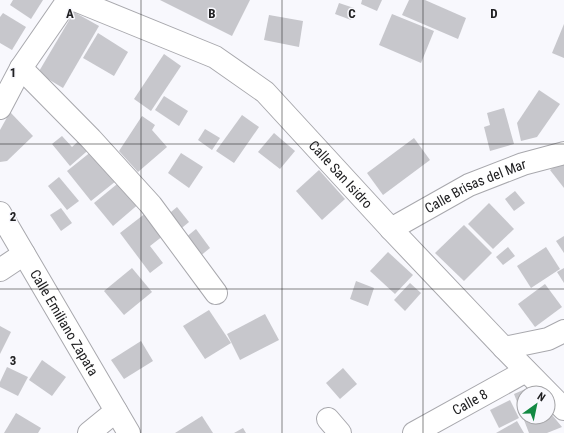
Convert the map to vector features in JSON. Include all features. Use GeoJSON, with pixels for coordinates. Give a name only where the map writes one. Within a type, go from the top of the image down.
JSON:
{"type":"FeatureCollection","features":[{"type":"Feature","properties":{"kind":"street"},"geometry":{"type":"LineString","coordinates":[[0,108],[21,68],[68,0]]}},
{"type":"Feature","properties":{"kind":"street","name":"Calle San Isidro"},"geometry":{"type":"LineString","coordinates":[[75,0],[215,57],[265,92],[391,230],[564,409]]}},
{"type":"Feature","properties":{"kind":"street"},"geometry":{"type":"LineString","coordinates":[[21,68],[91,139],[151,205],[216,293]]}},
{"type":"Feature","properties":{"kind":"street","name":"Calle Brisas del Mar"},"geometry":{"type":"LineString","coordinates":[[391,230],[469,185],[523,164],[564,153]]}},
{"type":"Feature","properties":{"kind":"street","name":"Calle Emiliano Zapata"},"geometry":{"type":"LineString","coordinates":[[0,213],[129,433]]}},
{"type":"Feature","properties":{"kind":"street"},"geometry":{"type":"LineString","coordinates":[[0,270],[24,254]]}},
{"type":"Feature","properties":{"kind":"street"},"geometry":{"type":"LineString","coordinates":[[504,348],[548,339],[564,331]]}},
{"type":"Feature","properties":{"kind":"street","name":"Calle 8"},"geometry":{"type":"LineString","coordinates":[[414,433],[526,371]]}},
{"type":"Feature","properties":{"kind":"street"},"geometry":{"type":"LineString","coordinates":[[89,433],[116,411]]}},
{"type":"Feature","properties":{"kind":"building"},"geometry":{"type":"Polygon","coordinates":[[[13,0],[43,0],[31,19],[10,5],[13,0]]]}},
{"type":"Feature","properties":{"kind":"building"},"geometry":{"type":"Polygon","coordinates":[[[160,0],[250,0],[232,36],[160,0]]]}},
{"type":"Feature","properties":{"kind":"building"},"geometry":{"type":"Polygon","coordinates":[[[362,0],[382,0],[377,11],[361,4],[362,0]]]}},
{"type":"Feature","properties":{"kind":"building"},"geometry":{"type":"Polygon","coordinates":[[[409,0],[425,0],[466,18],[458,39],[402,15],[409,0]]]}},
{"type":"Feature","properties":{"kind":"building"},"geometry":{"type":"Polygon","coordinates":[[[339,3],[354,8],[351,20],[335,14],[339,3]]]}},
{"type":"Feature","properties":{"kind":"building"},"geometry":{"type":"Polygon","coordinates":[[[74,12],[99,26],[63,88],[38,73],[74,12]]]}},
{"type":"Feature","properties":{"kind":"building"},"geometry":{"type":"Polygon","coordinates":[[[3,13],[26,27],[12,50],[0,43],[0,17],[3,13]]]}},
{"type":"Feature","properties":{"kind":"building"},"geometry":{"type":"Polygon","coordinates":[[[392,14],[434,31],[421,63],[379,45],[392,14]]]}},
{"type":"Feature","properties":{"kind":"building"},"geometry":{"type":"Polygon","coordinates":[[[269,15],[303,21],[299,47],[264,40],[269,15]]]}},
{"type":"Feature","properties":{"kind":"building"},"geometry":{"type":"Polygon","coordinates":[[[564,24],[564,58],[552,53],[564,24]]]}},
{"type":"Feature","properties":{"kind":"building"},"geometry":{"type":"Polygon","coordinates":[[[98,33],[128,52],[114,76],[83,58],[98,33]]]}},
{"type":"Feature","properties":{"kind":"building"},"geometry":{"type":"Polygon","coordinates":[[[164,54],[181,66],[151,111],[134,99],[164,54]]]}},
{"type":"Feature","properties":{"kind":"building"},"geometry":{"type":"Polygon","coordinates":[[[539,90],[560,104],[537,137],[521,141],[517,123],[539,90]]]}},
{"type":"Feature","properties":{"kind":"building"},"geometry":{"type":"Polygon","coordinates":[[[164,96],[188,111],[179,126],[155,110],[164,96]]]}},
{"type":"Feature","properties":{"kind":"building"},"geometry":{"type":"Polygon","coordinates":[[[504,108],[514,144],[490,151],[484,127],[490,125],[487,113],[504,108]]]}},
{"type":"Feature","properties":{"kind":"building"},"geometry":{"type":"Polygon","coordinates":[[[10,112],[33,136],[7,161],[0,162],[0,130],[10,112]]]}},
{"type":"Feature","properties":{"kind":"building"},"geometry":{"type":"Polygon","coordinates":[[[242,115],[259,127],[234,163],[216,151],[242,115]]]}},
{"type":"Feature","properties":{"kind":"building"},"geometry":{"type":"Polygon","coordinates":[[[142,116],[155,125],[152,130],[167,147],[138,172],[119,151],[142,116]]]}},
{"type":"Feature","properties":{"kind":"building"},"geometry":{"type":"Polygon","coordinates":[[[205,129],[220,138],[212,150],[198,140],[205,129]]]}},
{"type":"Feature","properties":{"kind":"building"},"geometry":{"type":"Polygon","coordinates":[[[274,133],[295,151],[280,169],[258,152],[274,133]]]}},
{"type":"Feature","properties":{"kind":"building"},"geometry":{"type":"Polygon","coordinates":[[[62,136],[72,147],[84,136],[93,146],[70,166],[52,144],[62,136]]]}},
{"type":"Feature","properties":{"kind":"building"},"geometry":{"type":"Polygon","coordinates":[[[414,138],[430,160],[383,195],[367,173],[414,138]]]}},
{"type":"Feature","properties":{"kind":"building"},"geometry":{"type":"Polygon","coordinates":[[[97,147],[121,177],[91,201],[67,171],[97,147]]]}},
{"type":"Feature","properties":{"kind":"building"},"geometry":{"type":"Polygon","coordinates":[[[181,153],[203,167],[189,188],[168,173],[181,153]]]}},
{"type":"Feature","properties":{"kind":"building"},"geometry":{"type":"Polygon","coordinates":[[[564,160],[564,188],[550,170],[564,160]]]}},
{"type":"Feature","properties":{"kind":"building"},"geometry":{"type":"Polygon","coordinates":[[[319,170],[345,199],[322,220],[296,191],[319,170]]]}},
{"type":"Feature","properties":{"kind":"building"},"geometry":{"type":"Polygon","coordinates":[[[59,177],[79,201],[67,210],[48,186],[59,177]]]}},
{"type":"Feature","properties":{"kind":"building"},"geometry":{"type":"Polygon","coordinates":[[[122,180],[141,202],[113,226],[94,203],[122,180]]]}},
{"type":"Feature","properties":{"kind":"building"},"geometry":{"type":"Polygon","coordinates":[[[515,191],[525,203],[514,211],[505,199],[515,191]]]}},
{"type":"Feature","properties":{"kind":"building"},"geometry":{"type":"Polygon","coordinates":[[[489,203],[514,229],[493,249],[468,224],[489,203]]]}},
{"type":"Feature","properties":{"kind":"building"},"geometry":{"type":"Polygon","coordinates":[[[177,207],[189,222],[177,232],[165,217],[177,207]]]}},
{"type":"Feature","properties":{"kind":"building"},"geometry":{"type":"Polygon","coordinates":[[[61,208],[72,223],[61,231],[50,215],[61,208]]]}},
{"type":"Feature","properties":{"kind":"building"},"geometry":{"type":"Polygon","coordinates":[[[151,209],[168,232],[150,246],[163,263],[150,273],[120,233],[151,209]]]}},
{"type":"Feature","properties":{"kind":"building"},"geometry":{"type":"Polygon","coordinates":[[[464,225],[492,253],[464,281],[435,253],[464,225]]]}},
{"type":"Feature","properties":{"kind":"building"},"geometry":{"type":"Polygon","coordinates":[[[196,229],[210,248],[199,257],[185,238],[196,229]]]}},
{"type":"Feature","properties":{"kind":"building"},"geometry":{"type":"Polygon","coordinates":[[[564,236],[564,253],[556,241],[564,236]]]}},
{"type":"Feature","properties":{"kind":"building"},"geometry":{"type":"Polygon","coordinates":[[[508,247],[515,256],[503,265],[496,257],[508,247]]]}},
{"type":"Feature","properties":{"kind":"building"},"geometry":{"type":"Polygon","coordinates":[[[546,247],[560,269],[531,288],[517,266],[546,247]]]}},
{"type":"Feature","properties":{"kind":"building"},"geometry":{"type":"Polygon","coordinates":[[[388,252],[413,275],[395,294],[370,271],[388,252]]]}},
{"type":"Feature","properties":{"kind":"building"},"geometry":{"type":"Polygon","coordinates":[[[132,268],[152,292],[124,315],[104,291],[132,268]]]}},
{"type":"Feature","properties":{"kind":"building"},"geometry":{"type":"Polygon","coordinates":[[[564,268],[564,283],[557,272],[564,268]]]}},
{"type":"Feature","properties":{"kind":"building"},"geometry":{"type":"Polygon","coordinates":[[[356,281],[374,288],[368,306],[350,299],[356,281]]]}},
{"type":"Feature","properties":{"kind":"building"},"geometry":{"type":"Polygon","coordinates":[[[410,283],[421,293],[405,311],[394,300],[410,283]]]}},
{"type":"Feature","properties":{"kind":"building"},"geometry":{"type":"Polygon","coordinates":[[[545,284],[562,307],[535,327],[518,304],[545,284]]]}},
{"type":"Feature","properties":{"kind":"building"},"geometry":{"type":"Polygon","coordinates":[[[209,310],[231,343],[205,359],[183,326],[209,310]]]}},
{"type":"Feature","properties":{"kind":"building"},"geometry":{"type":"Polygon","coordinates":[[[265,314],[279,340],[240,360],[227,334],[265,314]]]}},
{"type":"Feature","properties":{"kind":"building"},"geometry":{"type":"Polygon","coordinates":[[[0,326],[11,332],[0,354],[0,326]]]}},
{"type":"Feature","properties":{"kind":"building"},"geometry":{"type":"Polygon","coordinates":[[[141,341],[153,361],[124,379],[111,360],[141,341]]]}},
{"type":"Feature","properties":{"kind":"building"},"geometry":{"type":"Polygon","coordinates":[[[42,360],[66,377],[52,396],[29,380],[42,360]]]}},
{"type":"Feature","properties":{"kind":"building"},"geometry":{"type":"Polygon","coordinates":[[[7,367],[28,377],[18,396],[0,387],[0,382],[7,367]]]}},
{"type":"Feature","properties":{"kind":"building"},"geometry":{"type":"Polygon","coordinates":[[[343,368],[357,384],[340,399],[326,383],[343,368]]]}},
{"type":"Feature","properties":{"kind":"building"},"geometry":{"type":"Polygon","coordinates":[[[510,400],[516,412],[516,420],[499,428],[490,410],[510,400]]]}},
{"type":"Feature","properties":{"kind":"building"},"geometry":{"type":"Polygon","coordinates":[[[16,413],[41,428],[38,433],[4,433],[16,413]]]}},
{"type":"Feature","properties":{"kind":"building"},"geometry":{"type":"Polygon","coordinates":[[[202,416],[213,433],[175,433],[202,416]]]}},
{"type":"Feature","properties":{"kind":"building"},"geometry":{"type":"Polygon","coordinates":[[[556,420],[562,427],[547,433],[529,433],[526,425],[556,425],[556,420]]]}},
{"type":"Feature","properties":{"kind":"building"},"geometry":{"type":"Polygon","coordinates":[[[516,422],[516,425],[519,425],[524,433],[496,433],[516,422]]]}},
{"type":"Feature","properties":{"kind":"building"},"geometry":{"type":"Polygon","coordinates":[[[243,428],[246,433],[234,433],[243,428]]]}}]}
